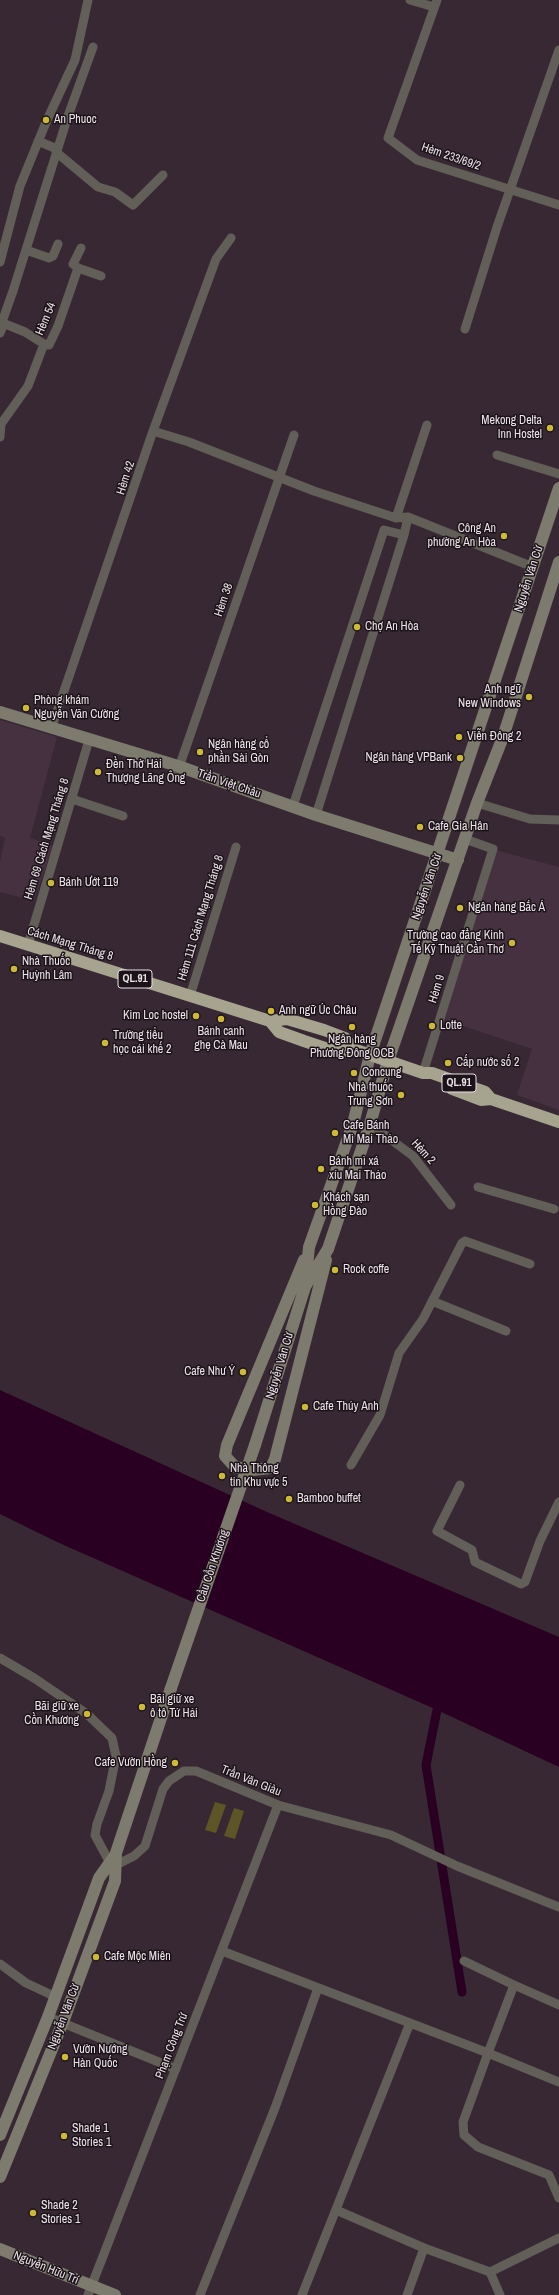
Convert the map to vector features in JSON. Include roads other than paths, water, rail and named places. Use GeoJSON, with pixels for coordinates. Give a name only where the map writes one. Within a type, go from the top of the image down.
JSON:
{"type":"FeatureCollection","features":[{"type":"Feature","properties":{"kind":"highway","name":"Cách Mạng Tháng 8"},"geometry":{"type":"LineString","coordinates":[[0,936],[270,1021],[287,1019],[324,1030],[345,1038],[353,1049]]}},
{"type":"Feature","properties":{"kind":"highway","name":"Cách Mạng Tháng 8"},"geometry":{"type":"LineString","coordinates":[[270,1021],[279,1032],[304,1041],[337,1052],[353,1049],[423,1074],[432,1073],[485,1092],[491,1099],[559,1122]]}},
{"type":"Feature","properties":{"kind":"main road","name":"Nguyễn Văn Cừ"},"geometry":{"type":"LineString","coordinates":[[255,1445],[305,1287],[309,1247],[353,1124],[370,1055],[534,567],[559,488]]}},
{"type":"Feature","properties":{"kind":"main road","name":"Nguyễn Văn Cừ"},"geometry":{"type":"LineString","coordinates":[[305,1287],[328,1249],[370,1124],[388,1061],[477,802],[503,737],[559,562]]}},
{"type":"Feature","properties":{"kind":"main road","name":"Trần Việt Châu"},"geometry":{"type":"LineString","coordinates":[[0,712],[458,860]]}},
{"type":"Feature","properties":{"kind":"main road"},"geometry":{"type":"LineString","coordinates":[[309,1247],[227,1445],[225,1456],[235,1467],[252,1470],[271,1468],[275,1459],[328,1249]]}},
{"type":"Feature","properties":{"kind":"main road","name":"Cầu Cồn Khương"},"geometry":{"type":"LineString","coordinates":[[171,1688],[255,1445]]}},
{"type":"Feature","properties":{"kind":"main road","name":"Nguyễn Văn Cừ"},"geometry":{"type":"LineString","coordinates":[[0,2177],[63,2022],[115,1881],[113,1864],[116,1853],[171,1688]]}},
{"type":"Feature","properties":{"kind":"main road","name":"Nguyễn Văn Cừ"},"geometry":{"type":"LineString","coordinates":[[0,2136],[56,1997],[99,1878],[113,1864]]}},
{"type":"Feature","properties":{"kind":"main road","name":"Nguyễn Hữu Trí"},"geometry":{"type":"LineString","coordinates":[[0,2249],[90,2291],[115,2295]]}},
{"type":"Feature","properties":{"kind":"street"},"geometry":{"type":"LineString","coordinates":[[0,262],[20,186],[38,141],[75,60],[88,0]]}},
{"type":"Feature","properties":{"kind":"street"},"geometry":{"type":"LineString","coordinates":[[410,0],[436,4]]}},
{"type":"Feature","properties":{"kind":"street","name":"Hẻm 233/69/2"},"geometry":{"type":"LineString","coordinates":[[436,4],[388,138],[417,160],[559,205]]}},
{"type":"Feature","properties":{"kind":"street"},"geometry":{"type":"LineString","coordinates":[[0,333],[2,322],[57,150],[93,47]]}},
{"type":"Feature","properties":{"kind":"street"},"geometry":{"type":"LineString","coordinates":[[464,328],[497,227],[559,50]]}},
{"type":"Feature","properties":{"kind":"street"},"geometry":{"type":"LineString","coordinates":[[38,141],[57,150],[98,188],[115,192],[134,205],[163,175]]}},
{"type":"Feature","properties":{"kind":"street","name":"Hèm 42"},"geometry":{"type":"LineString","coordinates":[[51,729],[153,431],[216,259],[231,238]]}},
{"type":"Feature","properties":{"kind":"street"},"geometry":{"type":"LineString","coordinates":[[26,250],[49,258],[53,256],[58,244]]}},
{"type":"Feature","properties":{"kind":"street"},"geometry":{"type":"LineString","coordinates":[[81,248],[73,264],[78,268],[101,276]]}},
{"type":"Feature","properties":{"kind":"street","name":"Hèm 54"},"geometry":{"type":"LineString","coordinates":[[0,437],[1,424],[28,386],[44,344],[48,345],[58,326],[78,268]]}},
{"type":"Feature","properties":{"kind":"street"},"geometry":{"type":"LineString","coordinates":[[2,322],[25,332],[44,344]]}},
{"type":"Feature","properties":{"kind":"street"},"geometry":{"type":"LineString","coordinates":[[396,518],[428,425]]}},
{"type":"Feature","properties":{"kind":"street"},"geometry":{"type":"LineString","coordinates":[[153,431],[189,442],[280,478],[396,518],[408,517],[534,567]]}},
{"type":"Feature","properties":{"kind":"street","name":"Hèm 38"},"geometry":{"type":"LineString","coordinates":[[177,770],[294,436]]}},
{"type":"Feature","properties":{"kind":"street"},"geometry":{"type":"LineString","coordinates":[[497,455],[559,474]]}},
{"type":"Feature","properties":{"kind":"street"},"geometry":{"type":"LineString","coordinates":[[316,815],[404,535],[408,517]]}},
{"type":"Feature","properties":{"kind":"street"},"geometry":{"type":"LineString","coordinates":[[293,806],[384,530],[404,535]]}},
{"type":"Feature","properties":{"kind":"street","name":"Hẻm 69 Cách Mạng Tháng 8"},"geometry":{"type":"LineString","coordinates":[[28,945],[89,740]]}},
{"type":"Feature","properties":{"kind":"street"},"geometry":{"type":"LineString","coordinates":[[72,799],[122,816]]}},
{"type":"Feature","properties":{"kind":"street"},"geometry":{"type":"LineString","coordinates":[[477,802],[530,819],[559,820]]}},
{"type":"Feature","properties":{"kind":"street","name":"Hẻm 9"},"geometry":{"type":"LineString","coordinates":[[423,1074],[493,849],[465,839]]}},
{"type":"Feature","properties":{"kind":"street","name":"Hẻm 111 Cách Mạng Tháng 8"},"geometry":{"type":"LineString","coordinates":[[190,996],[236,847]]}},
{"type":"Feature","properties":{"kind":"street","name":"Hẻm 2"},"geometry":{"type":"LineString","coordinates":[[370,1124],[413,1156],[451,1205]]}},
{"type":"Feature","properties":{"kind":"street"},"geometry":{"type":"LineString","coordinates":[[478,1187],[554,1209]]}},
{"type":"Feature","properties":{"kind":"street"},"geometry":{"type":"LineString","coordinates":[[351,1465],[380,1415],[399,1353],[419,1327],[459,1247],[465,1241],[530,1264]]}},
{"type":"Feature","properties":{"kind":"street"},"geometry":{"type":"LineString","coordinates":[[432,1301],[506,1331]]}},
{"type":"Feature","properties":{"kind":"street"},"geometry":{"type":"LineString","coordinates":[[460,1485],[437,1531],[472,1550],[475,1562],[521,1584],[525,1582],[540,1541],[559,1502]]}},
{"type":"Feature","properties":{"kind":"street"},"geometry":{"type":"LineString","coordinates":[[0,1658],[34,1678],[87,1714],[112,1738],[116,1756],[109,1792],[97,1824],[95,1835],[113,1864]]}},
{"type":"Feature","properties":{"kind":"street","name":"Trần Văn Giàu"},"geometry":{"type":"LineString","coordinates":[[113,1864],[141,1852],[145,1846],[163,1789],[176,1775],[184,1771],[196,1771],[278,1805],[390,1835],[457,1866],[559,1907]]}},
{"type":"Feature","properties":{"kind":"street","name":"Phạm Công Trứ"},"geometry":{"type":"LineString","coordinates":[[90,2291],[278,1805]]}},
{"type":"Feature","properties":{"kind":"street"},"geometry":{"type":"LineString","coordinates":[[222,1951],[488,2053],[559,2082]]}},
{"type":"Feature","properties":{"kind":"street"},"geometry":{"type":"LineString","coordinates":[[464,1961],[559,2005]]}},
{"type":"Feature","properties":{"kind":"street"},"geometry":{"type":"LineString","coordinates":[[0,1964],[26,1983],[56,1997]]}},
{"type":"Feature","properties":{"kind":"street"},"geometry":{"type":"LineString","coordinates":[[514,1985],[463,2122],[464,2135],[478,2147],[549,2175],[559,2198]]}},
{"type":"Feature","properties":{"kind":"street"},"geometry":{"type":"LineString","coordinates":[[200,2295],[275,2108],[318,1988]]}},
{"type":"Feature","properties":{"kind":"street"},"geometry":{"type":"LineString","coordinates":[[48,2017],[176,2069]]}},
{"type":"Feature","properties":{"kind":"street"},"geometry":{"type":"LineString","coordinates":[[302,2295],[410,2023]]}},
{"type":"Feature","properties":{"kind":"street"},"geometry":{"type":"LineString","coordinates":[[336,2210],[424,2248],[490,2272],[559,2238]]}},
{"type":"Feature","properties":{"kind":"street"},"geometry":{"type":"LineString","coordinates":[[407,2295],[424,2248]]}},
{"type":"Feature","properties":{"kind":"street"},"geometry":{"type":"LineString","coordinates":[[490,2272],[500,2295]]}},
{"type":"Feature","properties":{"kind":"waterway"},"geometry":{"type":"LineString","coordinates":[[437,1710],[426,1765],[462,1992]]}},
{"type":"Feature","properties":{"kind":"place","name":"An Phuoc"},"geometry":{"type":"Point","coordinates":[46,120]}},
{"type":"Feature","properties":{"kind":"place","name":"Mekong Delta Inn Hostel"},"geometry":{"type":"Point","coordinates":[550,428]}},
{"type":"Feature","properties":{"kind":"place","name":"Công An phường An Hòa"},"geometry":{"type":"Point","coordinates":[504,536]}},
{"type":"Feature","properties":{"kind":"place","name":"Chợ An Hòa"},"geometry":{"type":"Point","coordinates":[357,627]}},
{"type":"Feature","properties":{"kind":"place","name":"Anh ngữ New Windows"},"geometry":{"type":"Point","coordinates":[529,697]}},
{"type":"Feature","properties":{"kind":"place","name":"Phòng khám Nguyễn Văn Cường"},"geometry":{"type":"Point","coordinates":[26,708]}},
{"type":"Feature","properties":{"kind":"place","name":"Viễn Đông 2"},"geometry":{"type":"Point","coordinates":[459,737]}},
{"type":"Feature","properties":{"kind":"place","name":"Ngân hàng cổ phần Sài Gòn"},"geometry":{"type":"Point","coordinates":[200,752]}},
{"type":"Feature","properties":{"kind":"place","name":"Ngân hàng VPBank"},"geometry":{"type":"Point","coordinates":[460,758]}},
{"type":"Feature","properties":{"kind":"place","name":"Đền Thờ Hải Thượng Lãng Ông"},"geometry":{"type":"Point","coordinates":[98,772]}},
{"type":"Feature","properties":{"kind":"place","name":"Cafe Gia Hân"},"geometry":{"type":"Point","coordinates":[420,827]}},
{"type":"Feature","properties":{"kind":"place","name":"Bánh Ướt 119"},"geometry":{"type":"Point","coordinates":[51,883]}},
{"type":"Feature","properties":{"kind":"place","name":"Ngân hàng Bắc Á"},"geometry":{"type":"Point","coordinates":[460,908]}},
{"type":"Feature","properties":{"kind":"place","name":"Trường cao đẳng Kinh Tế Kỹ Thuật Cần Thơ"},"geometry":{"type":"Point","coordinates":[512,943]}},
{"type":"Feature","properties":{"kind":"place","name":"Nhà Thuốc Huỳnh Lâm"},"geometry":{"type":"Point","coordinates":[14,969]}},
{"type":"Feature","properties":{"kind":"place","name":"Anh ngữ Úc Châu"},"geometry":{"type":"Point","coordinates":[271,1011]}},
{"type":"Feature","properties":{"kind":"place","name":"Kim Loc hostel"},"geometry":{"type":"Point","coordinates":[196,1016]}},
{"type":"Feature","properties":{"kind":"place","name":"Bánh canh ghẹ Cà Mau"},"geometry":{"type":"Point","coordinates":[221,1019]}},
{"type":"Feature","properties":{"kind":"place","name":"Lotte"},"geometry":{"type":"Point","coordinates":[432,1026]}},
{"type":"Feature","properties":{"kind":"place","name":"Ngân hàng Phương Đông OCB"},"geometry":{"type":"Point","coordinates":[352,1027]}},
{"type":"Feature","properties":{"kind":"place","name":"Trường tiểu học cái khế 2"},"geometry":{"type":"Point","coordinates":[105,1043]}},
{"type":"Feature","properties":{"kind":"place","name":"Cấp nước số 2"},"geometry":{"type":"Point","coordinates":[448,1063]}},
{"type":"Feature","properties":{"kind":"place","name":"Concung"},"geometry":{"type":"Point","coordinates":[354,1073]}},
{"type":"Feature","properties":{"kind":"place","name":"Nhà thuốc Trung Sơn"},"geometry":{"type":"Point","coordinates":[401,1095]}},
{"type":"Feature","properties":{"kind":"place","name":"Cafe Bánh Mì Mai Thảo"},"geometry":{"type":"Point","coordinates":[335,1133]}},
{"type":"Feature","properties":{"kind":"place","name":"Bánh mì xá xíu Mai Thảo"},"geometry":{"type":"Point","coordinates":[321,1169]}},
{"type":"Feature","properties":{"kind":"place","name":"Khách sạn Hồng Đào"},"geometry":{"type":"Point","coordinates":[315,1205]}},
{"type":"Feature","properties":{"kind":"place","name":"Rock coffe"},"geometry":{"type":"Point","coordinates":[335,1270]}},
{"type":"Feature","properties":{"kind":"place","name":"Cafe Như Ý"},"geometry":{"type":"Point","coordinates":[243,1372]}},
{"type":"Feature","properties":{"kind":"place","name":"Cafe Thúy Anh"},"geometry":{"type":"Point","coordinates":[305,1407]}},
{"type":"Feature","properties":{"kind":"place","name":"Nhà Thông tin Khu vực 5"},"geometry":{"type":"Point","coordinates":[222,1476]}},
{"type":"Feature","properties":{"kind":"place","name":"Bamboo buffet"},"geometry":{"type":"Point","coordinates":[289,1499]}},
{"type":"Feature","properties":{"kind":"place","name":"Bãi giữ xe ô tô Tứ Hải"},"geometry":{"type":"Point","coordinates":[142,1707]}},
{"type":"Feature","properties":{"kind":"place","name":"Bãi giữ xe Cồn Khương"},"geometry":{"type":"Point","coordinates":[87,1714]}},
{"type":"Feature","properties":{"kind":"place","name":"Cafe Vườn Hồng"},"geometry":{"type":"Point","coordinates":[175,1763]}},
{"type":"Feature","properties":{"kind":"place","name":"Cafe Mộc Miên"},"geometry":{"type":"Point","coordinates":[96,1957]}},
{"type":"Feature","properties":{"kind":"place","name":"Vườn Nướng Hàn Quốc"},"geometry":{"type":"Point","coordinates":[65,2057]}},
{"type":"Feature","properties":{"kind":"place","name":"Shade 1 Stories 1"},"geometry":{"type":"Point","coordinates":[64,2136]}},
{"type":"Feature","properties":{"kind":"place","name":"Shade 2 Stories 1"},"geometry":{"type":"Point","coordinates":[33,2213]}}]}
